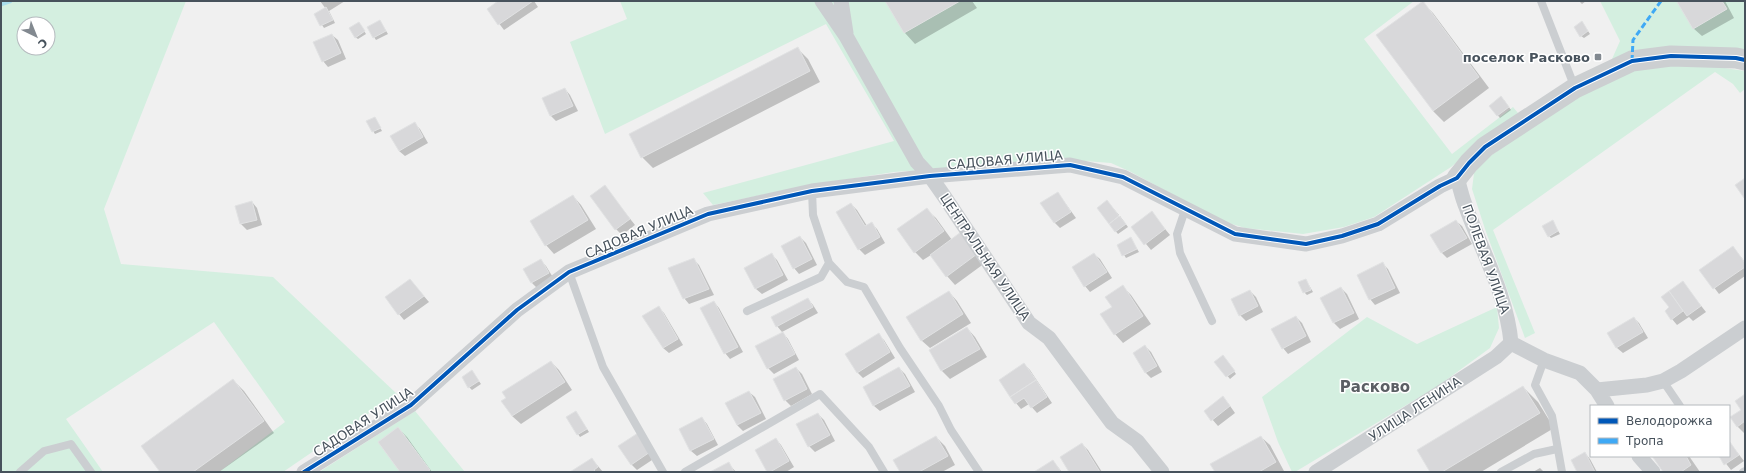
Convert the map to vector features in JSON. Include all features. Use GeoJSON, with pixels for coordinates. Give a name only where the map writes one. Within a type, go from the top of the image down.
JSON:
{"type":"FeatureCollection","features":[{"type":"Feature","properties":{"kind":"street","name":"ЦЕНТРАЛЬНАЯ УЛИЦА"},"geometry":{"type":"LineString","coordinates":[[822,1],[846,36],[917,162],[930,176],[1029,323],[1050,338],[1112,423],[1137,441],[1162,472]]}},
{"type":"Feature","properties":{"kind":"street"},"geometry":{"type":"LineString","coordinates":[[841,1],[846,36]]}},
{"type":"Feature","properties":{"kind":"street","name":"САДОВАЯ УЛИЦА"},"geometry":{"type":"LineString","coordinates":[[304,472],[411,406],[517,310],[569,272],[708,214],[812,190],[930,176],[1070,165],[1123,177],[1235,234],[1306,244],[1342,236],[1378,224],[1440,186],[1458,178],[1469,163],[1485,147],[1575,88],[1632,61],[1671,56],[1736,58],[1745,60]]}},
{"type":"Feature","properties":{"kind":"street","name":"ПОЛЕВАЯ УЛИЦА"},"geometry":{"type":"LineString","coordinates":[[1458,178],[1465,206],[1505,306],[1511,343]]}},
{"type":"Feature","properties":{"kind":"street"},"geometry":{"type":"LineString","coordinates":[[1597,390],[1647,385],[1663,381],[1681,371],[1745,328]]}},
{"type":"Feature","properties":{"kind":"street"},"geometry":{"type":"LineString","coordinates":[[1511,343],[1544,360],[1580,373],[1597,390],[1606,405]]}},
{"type":"Feature","properties":{"kind":"street","name":"УЛИЦА ЛЕНИНА"},"geometry":{"type":"LineString","coordinates":[[1316,472],[1496,357],[1511,343]]}},
{"type":"Feature","properties":{"kind":"street"},"geometry":{"type":"LineString","coordinates":[[1640,457],[1653,472]]}},
{"type":"Feature","properties":{"kind":"lane"},"geometry":{"type":"LineString","coordinates":[[1541,1],[1575,88]]}},
{"type":"Feature","properties":{"kind":"lane"},"geometry":{"type":"LineString","coordinates":[[812,190],[813,215],[829,263],[847,282],[864,288],[900,348],[939,406],[951,430],[979,472]]}},
{"type":"Feature","properties":{"kind":"lane"},"geometry":{"type":"LineString","coordinates":[[1186,210],[1177,234],[1180,253],[1212,321]]}},
{"type":"Feature","properties":{"kind":"lane"},"geometry":{"type":"LineString","coordinates":[[747,311],[821,276],[829,263]]}},
{"type":"Feature","properties":{"kind":"lane"},"geometry":{"type":"LineString","coordinates":[[569,272],[603,367],[663,472]]}},
{"type":"Feature","properties":{"kind":"lane"},"geometry":{"type":"LineString","coordinates":[[1544,360],[1535,385],[1552,416],[1562,472]]}},
{"type":"Feature","properties":{"kind":"lane"},"geometry":{"type":"LineString","coordinates":[[1663,381],[1679,405]]}},
{"type":"Feature","properties":{"kind":"lane"},"geometry":{"type":"LineString","coordinates":[[685,472],[820,394],[869,447],[884,472]]}},
{"type":"Feature","properties":{"kind":"lane"},"geometry":{"type":"LineString","coordinates":[[20,472],[44,452],[71,444],[91,472]]}},
{"type":"Feature","properties":{"kind":"lane"},"geometry":{"type":"LineString","coordinates":[[1501,472],[1534,454],[1558,449]]}},
{"type":"Feature","properties":{"kind":"green space"},"geometry":{"type":"Polygon","coordinates":[[[1,1],[186,1],[104,209],[121,264],[273,277],[397,394],[283,472],[219,472],[285,422],[214,322],[66,419],[103,472],[1,472],[1,1]]]}},
{"type":"Feature","properties":{"kind":"green space"},"geometry":{"type":"Polygon","coordinates":[[[620,1],[1414,1],[1364,39],[1452,154],[1513,107],[1518,113],[1451,167],[1374,217],[1344,227],[1303,234],[1245,228],[1222,221],[1131,172],[1111,163],[1071,160],[894,172],[810,185],[713,205],[703,193],[894,141],[826,24],[605,134],[570,42],[627,19],[620,1]]]}},
{"type":"Feature","properties":{"kind":"green space"},"geometry":{"type":"Polygon","coordinates":[[[1600,1],[1745,1],[1745,51],[1612,59],[1620,41],[1600,1]]]}},
{"type":"Feature","properties":{"kind":"green space"},"geometry":{"type":"Polygon","coordinates":[[[1673,65],[1711,66],[1745,71],[1745,89],[1740,93],[1733,84],[1715,72],[1493,230],[1535,333],[1525,338],[1472,189],[1474,173],[1486,159],[1578,94],[1635,69],[1673,65]]]}},
{"type":"Feature","properties":{"kind":"green space"},"geometry":{"type":"Polygon","coordinates":[[[1497,307],[1499,328],[1490,348],[1438,386],[1295,472],[1292,472],[1278,442],[1262,397],[1367,317],[1417,344],[1497,307]]]}},
{"type":"Feature","properties":{"kind":"green space"},"geometry":{"type":"Polygon","coordinates":[[[415,411],[465,472],[319,472],[415,411]]]}},
{"type":"Feature","properties":{"kind":"building"},"geometry":{"type":"Polygon","coordinates":[[[498,1],[533,1],[498,25],[487,9],[498,1]]]}},
{"type":"Feature","properties":{"kind":"building"},"geometry":{"type":"Polygon","coordinates":[[[885,1],[960,1],[904,33],[885,1]]]}},
{"type":"Feature","properties":{"kind":"building"},"geometry":{"type":"Polygon","coordinates":[[[1423,1],[1479,77],[1433,111],[1376,35],[1423,1]]]}},
{"type":"Feature","properties":{"kind":"building"},"geometry":{"type":"Polygon","coordinates":[[[1722,1],[1727,9],[1693,29],[1677,2],[1722,1]]]}},
{"type":"Feature","properties":{"kind":"building"},"geometry":{"type":"Polygon","coordinates":[[[326,7],[333,20],[320,26],[314,14],[326,7]]]}},
{"type":"Feature","properties":{"kind":"building"},"geometry":{"type":"Polygon","coordinates":[[[380,20],[386,31],[373,38],[367,27],[380,20]]]}},
{"type":"Feature","properties":{"kind":"building"},"geometry":{"type":"Polygon","coordinates":[[[1582,21],[1588,31],[1580,37],[1574,27],[1582,21]]]}},
{"type":"Feature","properties":{"kind":"building"},"geometry":{"type":"Polygon","coordinates":[[[359,22],[365,31],[355,38],[349,28],[359,22]]]}},
{"type":"Feature","properties":{"kind":"building"},"geometry":{"type":"Polygon","coordinates":[[[332,34],[341,53],[322,62],[313,42],[332,34]]]}},
{"type":"Feature","properties":{"kind":"building"},"geometry":{"type":"Polygon","coordinates":[[[798,47],[810,71],[641,158],[629,134],[798,47]]]}},
{"type":"Feature","properties":{"kind":"building"},"geometry":{"type":"Polygon","coordinates":[[[565,88],[573,106],[550,116],[542,98],[565,88]]]}},
{"type":"Feature","properties":{"kind":"building"},"geometry":{"type":"Polygon","coordinates":[[[1501,96],[1509,107],[1497,116],[1489,106],[1501,96]]]}},
{"type":"Feature","properties":{"kind":"building"},"geometry":{"type":"Polygon","coordinates":[[[375,117],[381,128],[372,132],[366,121],[375,117]]]}},
{"type":"Feature","properties":{"kind":"building"},"geometry":{"type":"Polygon","coordinates":[[[415,122],[423,137],[399,151],[390,136],[415,122]]]}},
{"type":"Feature","properties":{"kind":"building"},"geometry":{"type":"Polygon","coordinates":[[[1745,178],[1745,197],[1744,198],[1735,185],[1745,178]]]}},
{"type":"Feature","properties":{"kind":"building"},"geometry":{"type":"Polygon","coordinates":[[[605,185],[630,219],[615,230],[590,196],[605,185]]]}},
{"type":"Feature","properties":{"kind":"building"},"geometry":{"type":"Polygon","coordinates":[[[1058,192],[1071,212],[1054,223],[1040,203],[1058,192]]]}},
{"type":"Feature","properties":{"kind":"building"},"geometry":{"type":"Polygon","coordinates":[[[573,195],[588,220],[545,246],[530,221],[573,195]]]}},
{"type":"Feature","properties":{"kind":"building"},"geometry":{"type":"Polygon","coordinates":[[[1107,200],[1119,216],[1109,224],[1097,208],[1107,200]]]}},
{"type":"Feature","properties":{"kind":"building"},"geometry":{"type":"Polygon","coordinates":[[[252,201],[257,220],[240,224],[235,206],[252,201]]]}},
{"type":"Feature","properties":{"kind":"building"},"geometry":{"type":"Polygon","coordinates":[[[851,203],[865,226],[872,222],[880,237],[858,250],[836,212],[851,203]]]}},
{"type":"Feature","properties":{"kind":"building"},"geometry":{"type":"Polygon","coordinates":[[[927,208],[944,231],[914,253],[897,229],[927,208]]]}},
{"type":"Feature","properties":{"kind":"building"},"geometry":{"type":"Polygon","coordinates":[[[1152,211],[1165,229],[1144,245],[1131,227],[1152,211]]]}},
{"type":"Feature","properties":{"kind":"building"},"geometry":{"type":"Polygon","coordinates":[[[1119,216],[1126,224],[1115,232],[1109,224],[1119,216]]]}},
{"type":"Feature","properties":{"kind":"building"},"geometry":{"type":"Polygon","coordinates":[[[1456,220],[1467,238],[1441,253],[1430,235],[1456,220]]]}},
{"type":"Feature","properties":{"kind":"building"},"geometry":{"type":"Polygon","coordinates":[[[1553,220],[1558,231],[1548,237],[1542,226],[1553,220]]]}},
{"type":"Feature","properties":{"kind":"building"},"geometry":{"type":"Polygon","coordinates":[[[961,232],[977,254],[946,277],[930,255],[961,232]]]}},
{"type":"Feature","properties":{"kind":"building"},"geometry":{"type":"Polygon","coordinates":[[[800,236],[812,259],[793,269],[781,246],[800,236]]]}},
{"type":"Feature","properties":{"kind":"building"},"geometry":{"type":"Polygon","coordinates":[[[1131,237],[1137,249],[1122,256],[1117,245],[1131,237]]]}},
{"type":"Feature","properties":{"kind":"building"},"geometry":{"type":"Polygon","coordinates":[[[1733,246],[1745,263],[1745,267],[1713,289],[1699,270],[1733,246]]]}},
{"type":"Feature","properties":{"kind":"building"},"geometry":{"type":"Polygon","coordinates":[[[772,253],[783,275],[755,289],[744,268],[772,253]]]}},
{"type":"Feature","properties":{"kind":"building"},"geometry":{"type":"Polygon","coordinates":[[[1094,253],[1107,272],[1084,287],[1072,267],[1094,253]]]}},
{"type":"Feature","properties":{"kind":"building"},"geometry":{"type":"Polygon","coordinates":[[[694,258],[709,289],[683,299],[668,268],[694,258]]]}},
{"type":"Feature","properties":{"kind":"building"},"geometry":{"type":"Polygon","coordinates":[[[541,259],[549,273],[531,283],[523,269],[541,259]]]}},
{"type":"Feature","properties":{"kind":"building"},"geometry":{"type":"Polygon","coordinates":[[[1383,262],[1395,288],[1369,300],[1357,275],[1383,262]]]}},
{"type":"Feature","properties":{"kind":"building"},"geometry":{"type":"Polygon","coordinates":[[[410,279],[424,296],[398,315],[385,297],[410,279]]]}},
{"type":"Feature","properties":{"kind":"building"},"geometry":{"type":"Polygon","coordinates":[[[1306,279],[1311,290],[1303,293],[1298,282],[1306,279]]]}},
{"type":"Feature","properties":{"kind":"building"},"geometry":{"type":"Polygon","coordinates":[[[1683,281],[1701,306],[1687,316],[1669,291],[1683,281]]]}},
{"type":"Feature","properties":{"kind":"building"},"geometry":{"type":"Polygon","coordinates":[[[1123,285],[1143,316],[1114,335],[1100,314],[1112,307],[1105,297],[1123,285]]]}},
{"type":"Feature","properties":{"kind":"building"},"geometry":{"type":"Polygon","coordinates":[[[1341,287],[1354,313],[1333,323],[1320,298],[1341,287]]]}},
{"type":"Feature","properties":{"kind":"building"},"geometry":{"type":"Polygon","coordinates":[[[1250,290],[1258,306],[1239,316],[1231,299],[1250,290]]]}},
{"type":"Feature","properties":{"kind":"building"},"geometry":{"type":"Polygon","coordinates":[[[949,291],[963,314],[921,341],[906,317],[949,291]]]}},
{"type":"Feature","properties":{"kind":"building"},"geometry":{"type":"Polygon","coordinates":[[[1669,291],[1683,311],[1671,320],[1665,311],[1669,307],[1661,297],[1669,291]]]}},
{"type":"Feature","properties":{"kind":"building"},"geometry":{"type":"Polygon","coordinates":[[[808,298],[813,307],[776,327],[771,317],[808,298]]]}},
{"type":"Feature","properties":{"kind":"building"},"geometry":{"type":"Polygon","coordinates":[[[714,301],[738,347],[724,354],[700,308],[714,301]]]}},
{"type":"Feature","properties":{"kind":"building"},"geometry":{"type":"Polygon","coordinates":[[[659,306],[678,339],[663,348],[642,316],[659,306]]]}},
{"type":"Feature","properties":{"kind":"building"},"geometry":{"type":"Polygon","coordinates":[[[1296,316],[1306,336],[1282,349],[1271,329],[1296,316]]]}},
{"type":"Feature","properties":{"kind":"building"},"geometry":{"type":"Polygon","coordinates":[[[1634,317],[1643,332],[1616,348],[1607,333],[1634,317]]]}},
{"type":"Feature","properties":{"kind":"building"},"geometry":{"type":"Polygon","coordinates":[[[967,327],[980,349],[941,371],[929,350],[967,327]]]}},
{"type":"Feature","properties":{"kind":"building"},"geometry":{"type":"Polygon","coordinates":[[[783,332],[795,354],[767,369],[755,346],[783,332]]]}},
{"type":"Feature","properties":{"kind":"building"},"geometry":{"type":"Polygon","coordinates":[[[879,333],[890,352],[857,373],[845,354],[879,333]]]}},
{"type":"Feature","properties":{"kind":"building"},"geometry":{"type":"Polygon","coordinates":[[[1145,345],[1157,366],[1145,373],[1133,353],[1145,345]]]}},
{"type":"Feature","properties":{"kind":"building"},"geometry":{"type":"Polygon","coordinates":[[[1223,355],[1235,371],[1226,377],[1214,362],[1223,355]]]}},
{"type":"Feature","properties":{"kind":"building"},"geometry":{"type":"Polygon","coordinates":[[[551,361],[565,382],[512,416],[501,401],[506,398],[502,392],[551,361]]]}},
{"type":"Feature","properties":{"kind":"building"},"geometry":{"type":"Polygon","coordinates":[[[1024,363],[1036,380],[1010,397],[999,380],[1024,363]]]}},
{"type":"Feature","properties":{"kind":"building"},"geometry":{"type":"Polygon","coordinates":[[[796,367],[807,389],[784,401],[773,379],[796,367]]]}},
{"type":"Feature","properties":{"kind":"building"},"geometry":{"type":"Polygon","coordinates":[[[899,367],[910,386],[873,406],[863,387],[899,367]]]}},
{"type":"Feature","properties":{"kind":"building"},"geometry":{"type":"Polygon","coordinates":[[[472,370],[479,381],[468,388],[462,377],[472,370]]]}},
{"type":"Feature","properties":{"kind":"building"},"geometry":{"type":"Polygon","coordinates":[[[233,379],[264,421],[193,472],[160,472],[141,446],[233,379]]]}},
{"type":"Feature","properties":{"kind":"building"},"geometry":{"type":"Polygon","coordinates":[[[1036,380],[1047,397],[1031,408],[1024,398],[1015,404],[1010,397],[1036,380]]]}},
{"type":"Feature","properties":{"kind":"building"},"geometry":{"type":"Polygon","coordinates":[[[1523,386],[1540,413],[1442,472],[1430,472],[1417,450],[1523,386]]]}},
{"type":"Feature","properties":{"kind":"building"},"geometry":{"type":"Polygon","coordinates":[[[749,391],[761,413],[737,425],[725,403],[749,391]]]}},
{"type":"Feature","properties":{"kind":"building"},"geometry":{"type":"Polygon","coordinates":[[[1745,394],[1745,421],[1737,427],[1730,417],[1741,410],[1735,401],[1745,394]]]}},
{"type":"Feature","properties":{"kind":"building"},"geometry":{"type":"Polygon","coordinates":[[[1223,396],[1230,406],[1211,421],[1204,411],[1223,396]]]}},
{"type":"Feature","properties":{"kind":"building"},"geometry":{"type":"Polygon","coordinates":[[[576,411],[587,429],[577,435],[566,417],[576,411]]]}},
{"type":"Feature","properties":{"kind":"building"},"geometry":{"type":"Polygon","coordinates":[[[818,413],[830,435],[808,447],[796,424],[818,413]]]}},
{"type":"Feature","properties":{"kind":"building"},"geometry":{"type":"Polygon","coordinates":[[[702,417],[714,439],[690,451],[679,429],[702,417]]]}},
{"type":"Feature","properties":{"kind":"building"},"geometry":{"type":"Polygon","coordinates":[[[398,427],[430,470],[427,472],[400,472],[378,442],[398,427]]]}},
{"type":"Feature","properties":{"kind":"building"},"geometry":{"type":"Polygon","coordinates":[[[638,433],[650,452],[631,465],[618,446],[638,433]]]}},
{"type":"Feature","properties":{"kind":"building"},"geometry":{"type":"Polygon","coordinates":[[[936,436],[948,456],[919,472],[900,472],[893,460],[936,436]]]}},
{"type":"Feature","properties":{"kind":"building"},"geometry":{"type":"Polygon","coordinates":[[[1261,436],[1276,462],[1259,472],[1215,472],[1210,464],[1261,436]]]}},
{"type":"Feature","properties":{"kind":"building"},"geometry":{"type":"Polygon","coordinates":[[[776,438],[789,461],[770,472],[767,472],[755,450],[776,438]]]}},
{"type":"Feature","properties":{"kind":"building"},"geometry":{"type":"Polygon","coordinates":[[[1730,442],[1739,455],[1724,465],[1720,457],[1730,457],[1730,442]]]}},
{"type":"Feature","properties":{"kind":"building"},"geometry":{"type":"Polygon","coordinates":[[[1082,443],[1100,472],[1069,472],[1060,457],[1082,443]]]}},
{"type":"Feature","properties":{"kind":"building"},"geometry":{"type":"Polygon","coordinates":[[[1585,452],[1595,472],[1577,472],[1571,460],[1585,452]]]}},
{"type":"Feature","properties":{"kind":"building"},"geometry":{"type":"Polygon","coordinates":[[[1653,457],[1687,457],[1691,465],[1681,472],[1663,472],[1653,457]]]}},
{"type":"Feature","properties":{"kind":"building"},"geometry":{"type":"Polygon","coordinates":[[[592,458],[598,467],[594,470],[596,472],[570,472],[592,458]]]}},
{"type":"Feature","properties":{"kind":"building"},"geometry":{"type":"Polygon","coordinates":[[[1053,460],[1061,472],[1034,472],[1053,460]]]}},
{"type":"Feature","properties":{"kind":"building"},"geometry":{"type":"Polygon","coordinates":[[[729,462],[734,472],[710,472],[729,462]]]}},
{"type":"Feature","properties":{"kind":"waterway"},"geometry":{"type":"LineString","coordinates":[[1,4],[10,1]]}},
{"type":"Feature","properties":{"kind":"marked path"},"geometry":{"type":"LineString","coordinates":[[1632,61],[1633,40],[1661,1]]}},
{"type":"Feature","properties":{"kind":"cycle path"},"geometry":{"type":"LineString","coordinates":[[304,472],[411,405],[517,310],[569,272],[708,214],[812,191],[930,176],[1070,165],[1123,177],[1235,234],[1306,244],[1342,236],[1378,224],[1440,186],[1457,178],[1485,147],[1575,88],[1632,61],[1671,56],[1736,58],[1745,60]]}},
{"type":"Feature","properties":{"kind":"place","name":"поселок Расково"},"geometry":{"type":"Point","coordinates":[1598,57]}},
{"type":"Feature","properties":{"kind":"district","name":"Расково"},"geometry":{"type":"Point","coordinates":[1375,387]}}]}
